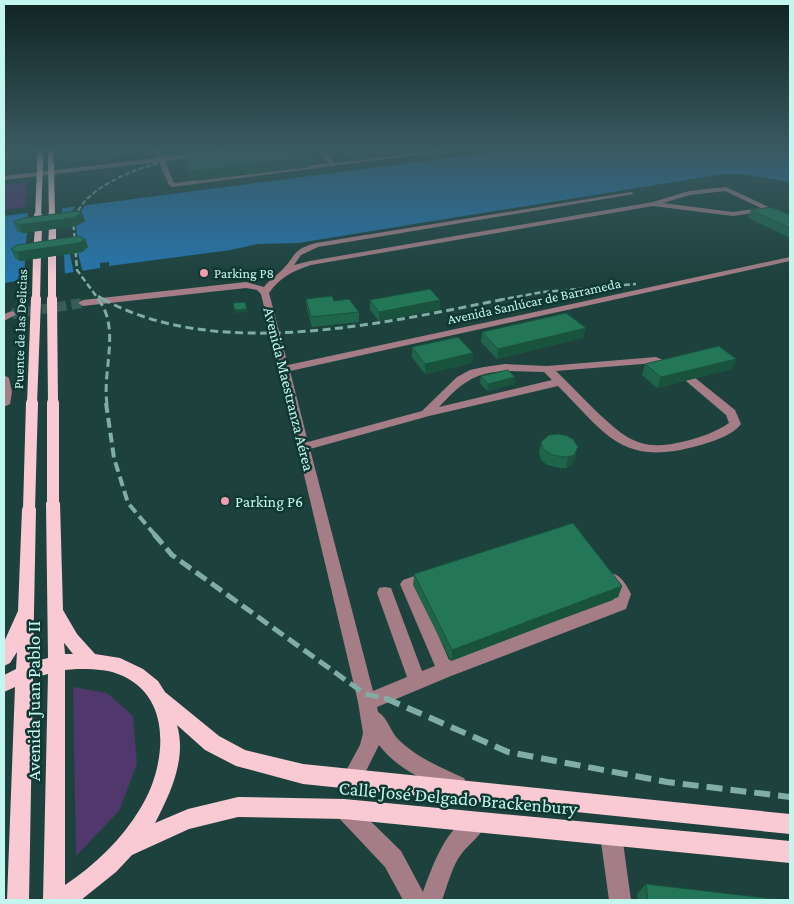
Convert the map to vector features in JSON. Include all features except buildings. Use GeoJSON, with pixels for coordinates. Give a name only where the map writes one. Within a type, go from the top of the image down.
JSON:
{"type":"FeatureCollection","features":[{"type":"Feature","properties":{"kind":"main road","name":"Puente de las Delicias"},"geometry":{"type":"LineString","coordinates":[[29,509],[45,192]]}},
{"type":"Feature","properties":{"kind":"main road","name":"Puente de las Delicias"},"geometry":{"type":"LineString","coordinates":[[47,192],[53,503]]}},
{"type":"Feature","properties":{"kind":"main road","name":"Avenida Juan Pablo II"},"geometry":{"type":"LineString","coordinates":[[53,503],[56,611],[54,900]]}},
{"type":"Feature","properties":{"kind":"main road","name":"Avenida Juan Pablo II"},"geometry":{"type":"LineString","coordinates":[[18,900],[26,673],[25,609],[29,509]]}},
{"type":"Feature","properties":{"kind":"main road"},"geometry":{"type":"LineString","coordinates":[[4,658],[25,609]]}},
{"type":"Feature","properties":{"kind":"main road"},"geometry":{"type":"LineString","coordinates":[[56,611],[71,639],[90,660]]}},
{"type":"Feature","properties":{"kind":"main road"},"geometry":{"type":"LineString","coordinates":[[4,684],[26,673],[56,663],[90,660],[112,663],[131,670],[148,682],[160,698],[167,714],[170,732],[170,753],[166,775],[157,798],[145,822],[128,846],[100,874],[82,900]]}},
{"type":"Feature","properties":{"kind":"main road","name":"Calle José Delgado Brackenbury"},"geometry":{"type":"LineString","coordinates":[[160,698],[212,743],[243,759],[303,774],[790,824]]}},
{"type":"Feature","properties":{"kind":"main road","name":"Calle José Delgado Brackenbury"},"geometry":{"type":"LineString","coordinates":[[128,846],[188,819],[238,807],[344,809],[785,853]]}},
{"type":"Feature","properties":{"kind":"main road"},"geometry":{"type":"LineString","coordinates":[[62,900],[100,874]]}},
{"type":"Feature","properties":{"kind":"street"},"geometry":{"type":"LineString","coordinates":[[265,293],[275,277],[286,270],[310,262],[653,204],[702,192]]}},
{"type":"Feature","properties":{"kind":"street"},"geometry":{"type":"LineString","coordinates":[[733,192],[790,220]]}},
{"type":"Feature","properties":{"kind":"street"},"geometry":{"type":"LineString","coordinates":[[286,270],[298,253],[307,247],[360,236],[631,194]]}},
{"type":"Feature","properties":{"kind":"street"},"geometry":{"type":"LineString","coordinates":[[653,204],[733,214],[766,209]]}},
{"type":"Feature","properties":{"kind":"street","name":"Avenida Sanlúcar de Barrameda"},"geometry":{"type":"LineString","coordinates":[[284,369],[790,259]]}},
{"type":"Feature","properties":{"kind":"street","name":"Avenida Maestranza Aérea"},"geometry":{"type":"LineString","coordinates":[[83,303],[246,285],[260,288],[265,293],[367,702]]}},
{"type":"Feature","properties":{"kind":"street"},"geometry":{"type":"LineString","coordinates":[[4,313],[12,314],[4,318]]}},
{"type":"Feature","properties":{"kind":"street"},"geometry":{"type":"LineString","coordinates":[[427,413],[466,376],[478,371],[501,368],[547,369],[656,360],[674,367]]}},
{"type":"Feature","properties":{"kind":"street"},"geometry":{"type":"LineString","coordinates":[[547,369],[616,437],[629,444],[652,450],[676,448],[727,431],[735,424],[731,413],[690,380]]}},
{"type":"Feature","properties":{"kind":"street"},"geometry":{"type":"LineString","coordinates":[[4,378],[6,392],[4,404]]}},
{"type":"Feature","properties":{"kind":"street"},"geometry":{"type":"LineString","coordinates":[[304,448],[427,413],[560,382]]}},
{"type":"Feature","properties":{"kind":"street"},"geometry":{"type":"LineString","coordinates":[[367,702],[445,670],[620,604],[623,594],[601,566]]}},
{"type":"Feature","properties":{"kind":"street"},"geometry":{"type":"LineString","coordinates":[[445,670],[408,584],[446,571]]}},
{"type":"Feature","properties":{"kind":"street"},"geometry":{"type":"LineString","coordinates":[[385,592],[417,682]]}},
{"type":"Feature","properties":{"kind":"street"},"geometry":{"type":"LineString","coordinates":[[351,780],[370,743],[372,733],[367,702]]}},
{"type":"Feature","properties":{"kind":"street"},"geometry":{"type":"LineString","coordinates":[[367,702],[381,734],[399,754],[429,772],[471,791]]}},
{"type":"Feature","properties":{"kind":"street"},"geometry":{"type":"LineString","coordinates":[[344,809],[393,859],[415,900]]}},
{"type":"Feature","properties":{"kind":"street"},"geometry":{"type":"LineString","coordinates":[[431,900],[443,866],[454,846],[477,822]]}},
{"type":"Feature","properties":{"kind":"street"},"geometry":{"type":"LineString","coordinates":[[611,835],[620,900]]}},
{"type":"Feature","properties":{"kind":"shaded area"},"geometry":{"type":"Polygon","coordinates":[[[4,192],[26,192],[25,207],[4,210],[4,192]]]}},
{"type":"Feature","properties":{"kind":"shaded area"},"geometry":{"type":"Polygon","coordinates":[[[73,687],[107,693],[133,716],[137,764],[119,811],[76,856],[73,687]]]}},
{"type":"Feature","properties":{"kind":"water"},"geometry":{"type":"Polygon","coordinates":[[[186,192],[611,192],[298,243],[257,244],[231,250],[109,266],[109,262],[100,263],[100,268],[4,283],[4,216],[186,192]]]}},
{"type":"Feature","properties":{"kind":"pier"},"geometry":{"type":"Polygon","coordinates":[[[86,204],[78,216],[79,219],[85,221],[76,226],[78,245],[88,247],[78,253],[83,273],[74,274],[70,254],[64,254],[65,276],[24,282],[25,260],[20,261],[15,258],[25,253],[27,233],[17,231],[27,226],[28,210],[62,206],[62,221],[77,205],[86,204]]]}},
{"type":"Feature","properties":{"kind":"tunnel"},"geometry":{"type":"LineString","coordinates":[[12,314],[83,303]]}},
{"type":"Feature","properties":{"kind":"railway"},"geometry":{"type":"LineString","coordinates":[[74,217],[85,201],[95,192]]}},
{"type":"Feature","properties":{"kind":"railway"},"geometry":{"type":"LineString","coordinates":[[74,217],[77,270],[99,300]]}},
{"type":"Feature","properties":{"kind":"railway"},"geometry":{"type":"LineString","coordinates":[[499,300],[543,292],[636,284]]}},
{"type":"Feature","properties":{"kind":"railway"},"geometry":{"type":"LineString","coordinates":[[98,296],[104,299]]}},
{"type":"Feature","properties":{"kind":"railway"},"geometry":{"type":"LineString","coordinates":[[98,299],[105,310],[110,336],[106,391],[107,404]]}},
{"type":"Feature","properties":{"kind":"railway"},"geometry":{"type":"LineString","coordinates":[[104,299],[148,318],[197,329],[248,333],[301,332],[355,326],[505,299]]}},
{"type":"Feature","properties":{"kind":"railway"},"geometry":{"type":"LineString","coordinates":[[106,403],[114,458],[128,503],[155,535]]}},
{"type":"Feature","properties":{"kind":"railway"},"geometry":{"type":"LineString","coordinates":[[154,534],[172,555],[365,694],[387,699]]}},
{"type":"Feature","properties":{"kind":"railway"},"geometry":{"type":"LineString","coordinates":[[387,699],[508,752],[667,782],[790,797]]}},
{"type":"Feature","properties":{"kind":"place","name":"Parking P8"},"geometry":{"type":"Point","coordinates":[204,273]}},
{"type":"Feature","properties":{"kind":"place","name":"Parking P6"},"geometry":{"type":"Point","coordinates":[225,501]}}]}
